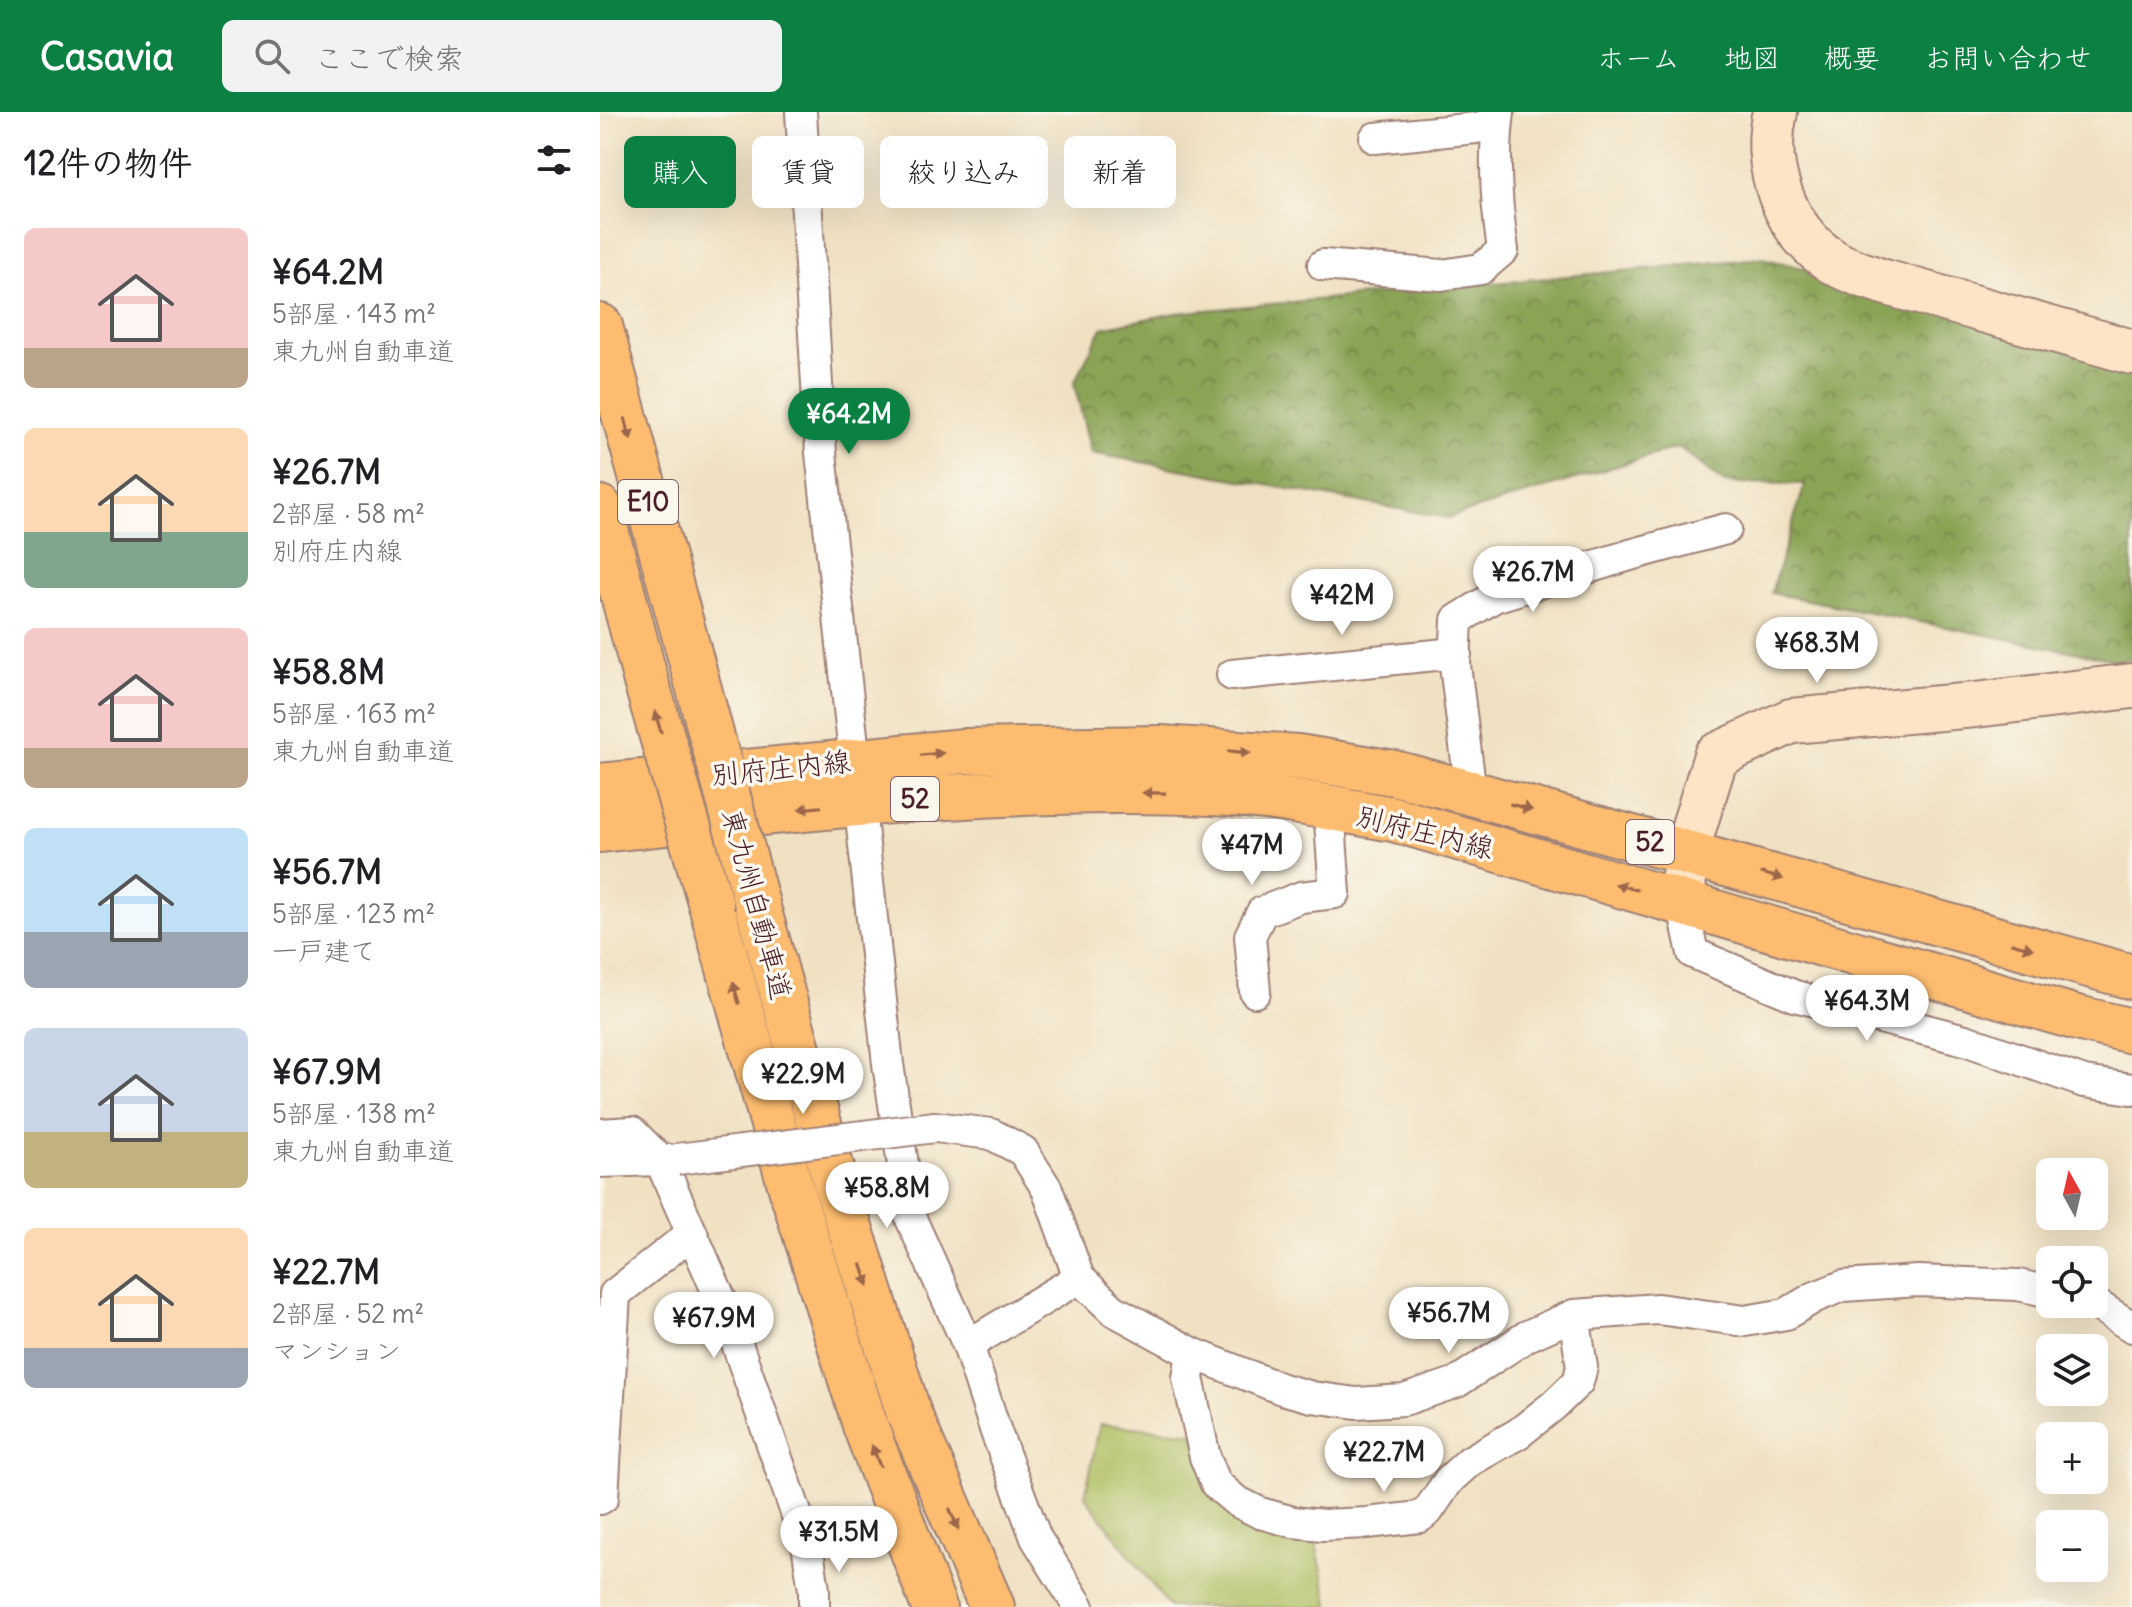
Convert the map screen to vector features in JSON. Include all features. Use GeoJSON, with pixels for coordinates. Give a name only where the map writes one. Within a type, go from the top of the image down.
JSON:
{"type":"FeatureCollection","features":[{"type":"Feature","properties":{"kind":"main road","name":"東九州自動車道"},"geometry":{"type":"LineString","coordinates":[[600,326],[835,1180],[909,1414],[992,1607]]}},
{"type":"Feature","properties":{"kind":"main road","name":"東九州自動車道"},"geometry":{"type":"LineString","coordinates":[[600,508],[646,681],[791,1188],[861,1413],[934,1607]]}},
{"type":"Feature","properties":{"kind":"main road","name":"別府庄内線"},"geometry":{"type":"LineString","coordinates":[[600,786],[854,760],[980,751],[1161,748],[1298,757],[1380,771],[1471,793],[2132,977]]}},
{"type":"Feature","properties":{"kind":"main road","name":"別府庄内線"},"geometry":{"type":"LineString","coordinates":[[600,830],[858,803],[999,794],[1232,794],[1393,819],[2077,1018],[2132,1031]]}},
{"type":"Feature","properties":{"kind":"street"},"geometry":{"type":"LineString","coordinates":[[801,112],[821,453],[888,1064],[911,1219],[968,1345],[996,1432],[1036,1538],[1079,1607]]}},
{"type":"Feature","properties":{"kind":"street"},"geometry":{"type":"LineString","coordinates":[[1775,112],[1771,148],[1780,192],[1798,227],[1830,261],[1884,282],[2132,352]]}},
{"type":"Feature","properties":{"kind":"street"},"geometry":{"type":"LineString","coordinates":[[1375,138],[1476,128],[1498,118]]}},
{"type":"Feature","properties":{"kind":"street"},"geometry":{"type":"LineString","coordinates":[[1323,265],[1441,275],[1481,269],[1503,250],[1497,208],[1495,133],[1498,118]]}},
{"type":"Feature","properties":{"kind":"street"},"geometry":{"type":"LineString","coordinates":[[1471,793],[1456,653],[1457,620],[1494,597],[1726,529]]}},
{"type":"Feature","properties":{"kind":"street"},"geometry":{"type":"LineString","coordinates":[[1232,675],[1456,653]]}},
{"type":"Feature","properties":{"kind":"street"},"geometry":{"type":"LineString","coordinates":[[2132,686],[1989,704],[1791,721],[1716,756],[1686,852],[1682,903],[1693,953],[1795,996],[1965,1040],[2084,1082],[2132,1089]]}},
{"type":"Feature","properties":{"kind":"street"},"geometry":{"type":"LineString","coordinates":[[1255,992],[1250,936],[1262,912],[1301,897],[1335,893],[1329,808]]}},
{"type":"Feature","properties":{"kind":"street"},"geometry":{"type":"LineString","coordinates":[[600,1162],[668,1160],[935,1127],[991,1134],[1023,1151],[1047,1189],[1079,1278],[1113,1310],[1192,1353],[1282,1389],[1356,1403],[1404,1400],[1457,1382],[1527,1336],[1574,1315],[1658,1309],[1745,1321],[1786,1314],[1815,1297],[1843,1286],[1918,1281],[2018,1285],[2036,1289]]}},
{"type":"Feature","properties":{"kind":"street"},"geometry":{"type":"LineString","coordinates":[[600,1134],[632,1132],[668,1160],[692,1233],[724,1307],[807,1544],[814,1607]]}},
{"type":"Feature","properties":{"kind":"street"},"geometry":{"type":"LineString","coordinates":[[600,1499],[603,1497],[615,1294],[692,1233]]}},
{"type":"Feature","properties":{"kind":"street"},"geometry":{"type":"LineString","coordinates":[[968,1345],[1079,1278]]}},
{"type":"Feature","properties":{"kind":"street"},"geometry":{"type":"LineString","coordinates":[[2108,1312],[2132,1327]]}},
{"type":"Feature","properties":{"kind":"street"},"geometry":{"type":"LineString","coordinates":[[1192,1353],[1188,1378],[1205,1457],[1216,1484],[1236,1501],[1260,1513],[1293,1522],[1323,1525],[1367,1523],[1420,1517],[1428,1511],[1449,1480],[1470,1461],[1519,1433],[1578,1382],[1582,1367],[1574,1315]]}},
{"type":"Feature","properties":{"kind":"green space"},"geometry":{"type":"Polygon","coordinates":[[[1762,258],[2132,348],[2132,659],[2120,661],[1771,593],[1805,484],[1724,483],[1679,447],[1448,518],[1091,453],[1074,383],[1102,328],[1175,313],[1762,258]]]}},
{"type":"Feature","properties":{"kind":"green space"},"geometry":{"type":"Polygon","coordinates":[[[1100,1424],[1194,1433],[1200,1462],[1314,1535],[1330,1607],[1169,1607],[1085,1496],[1100,1424]]]}}]}
